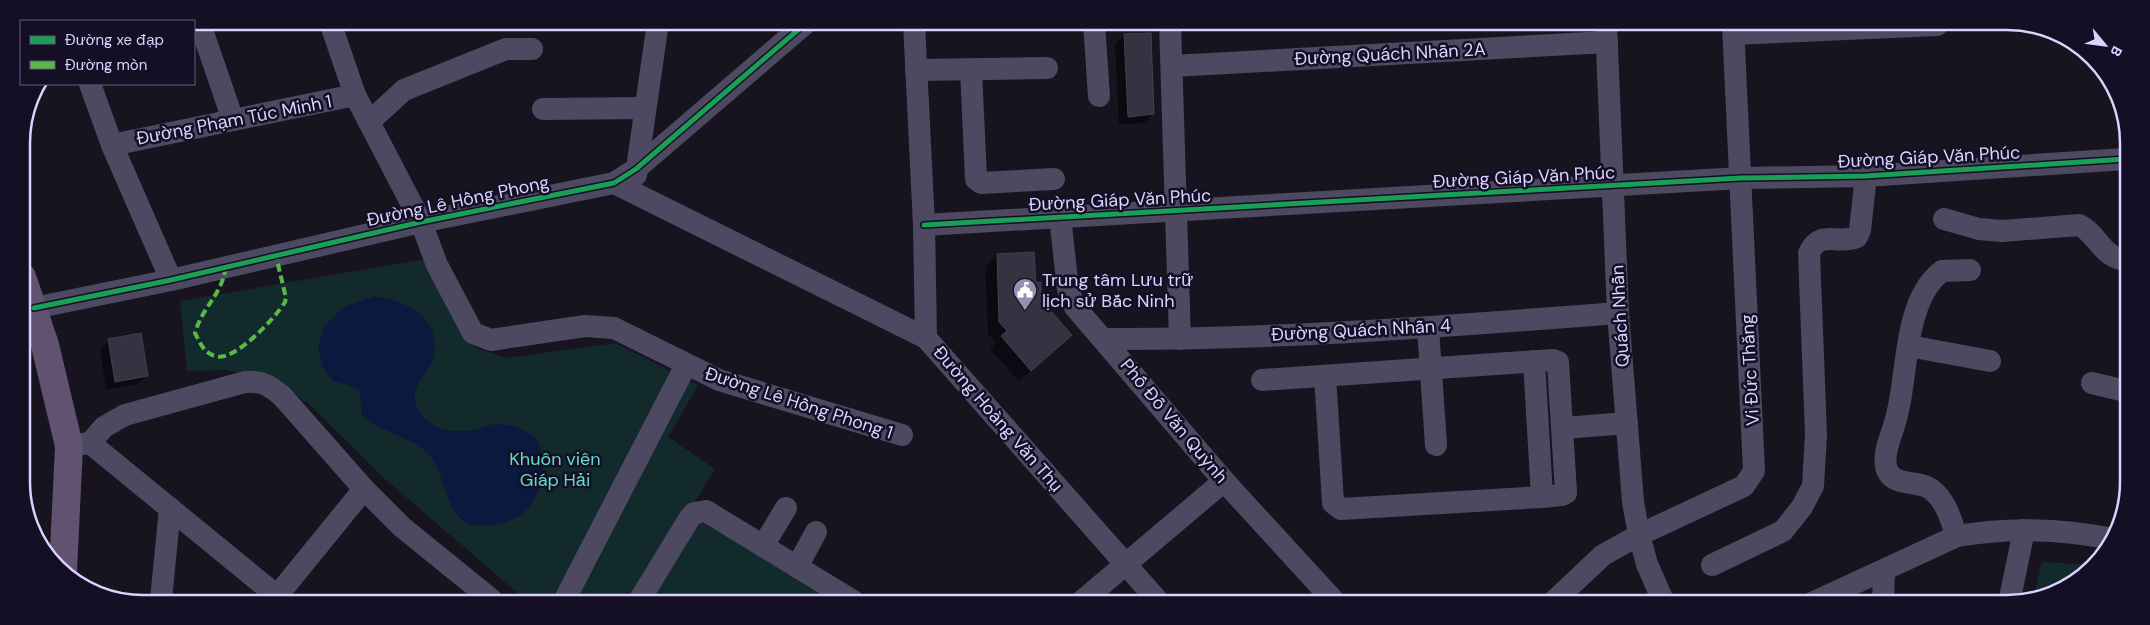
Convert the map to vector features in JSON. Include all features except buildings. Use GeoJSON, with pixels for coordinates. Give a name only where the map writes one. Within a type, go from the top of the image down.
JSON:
{"type":"FeatureCollection","features":[{"type":"Feature","properties":{"kind":"main road"},"geometry":{"type":"LineString","coordinates":[[31,316],[80,444],[64,563]]}},
{"type":"Feature","properties":{"kind":"street"},"geometry":{"type":"LineString","coordinates":[[202,30],[233,120]]}},
{"type":"Feature","properties":{"kind":"street"},"geometry":{"type":"LineString","coordinates":[[333,30],[355,96],[421,222]]}},
{"type":"Feature","properties":{"kind":"street"},"geometry":{"type":"LineString","coordinates":[[636,193],[636,169],[657,30]]}},
{"type":"Feature","properties":{"kind":"street","name":"Đường Lê Hồng Phong"},"geometry":{"type":"LineString","coordinates":[[31,316],[171,280],[421,222],[614,183],[636,169],[798,30]]}},
{"type":"Feature","properties":{"kind":"street","name":"Đường Hoàng Văn Thụ"},"geometry":{"type":"LineString","coordinates":[[914,30],[924,225],[926,338],[1153,595]]}},
{"type":"Feature","properties":{"kind":"street"},"geometry":{"type":"LineString","coordinates":[[1094,30],[1099,96]]}},
{"type":"Feature","properties":{"kind":"street"},"geometry":{"type":"LineString","coordinates":[[1170,30],[1180,340]]}},
{"type":"Feature","properties":{"kind":"street","name":"Vi Đức Thăng"},"geometry":{"type":"LineString","coordinates":[[1560,595],[1603,555],[1639,535],[1744,486],[1754,471],[1734,30]]}},
{"type":"Feature","properties":{"kind":"street","name":"Đường Quách Nhẫn 2A"},"geometry":{"type":"LineString","coordinates":[[1173,66],[1607,33]]}},
{"type":"Feature","properties":{"kind":"street","name":"Quách Nhẫn"},"geometry":{"type":"LineString","coordinates":[[1607,33],[1618,313],[1633,502],[1647,564],[1661,595]]}},
{"type":"Feature","properties":{"kind":"street"},"geometry":{"type":"LineString","coordinates":[[369,122],[404,90],[506,49],[532,49]]}},
{"type":"Feature","properties":{"kind":"street"},"geometry":{"type":"LineString","coordinates":[[916,70],[1047,68]]}},
{"type":"Feature","properties":{"kind":"street"},"geometry":{"type":"LineString","coordinates":[[971,70],[978,181],[1054,179]]}},
{"type":"Feature","properties":{"kind":"street"},"geometry":{"type":"LineString","coordinates":[[90,85],[112,145],[171,280]]}},
{"type":"Feature","properties":{"kind":"street","name":"Đường Phạm Túc Minh 1"},"geometry":{"type":"LineString","coordinates":[[112,145],[355,96]]}},
{"type":"Feature","properties":{"kind":"street"},"geometry":{"type":"LineString","coordinates":[[543,109],[646,108]]}},
{"type":"Feature","properties":{"kind":"street","name":"Đường Giáp Văn Phúc"},"geometry":{"type":"LineString","coordinates":[[924,225],[1741,178],[1866,176],[2120,159]]}},
{"type":"Feature","properties":{"kind":"street"},"geometry":{"type":"LineString","coordinates":[[1712,565],[1783,532],[1802,506],[1813,486],[1816,434],[1809,253],[1812,246],[1822,239],[1857,237],[1860,230],[1866,176]]}},
{"type":"Feature","properties":{"kind":"street"},"geometry":{"type":"LineString","coordinates":[[614,183],[926,338]]}},
{"type":"Feature","properties":{"kind":"street","name":"Phố Đỗ Văn Quỳnh"},"geometry":{"type":"LineString","coordinates":[[1060,218],[1064,267],[1072,300],[1224,481],[1329,595]]}},
{"type":"Feature","properties":{"kind":"street"},"geometry":{"type":"LineString","coordinates":[[1944,219],[1978,229],[2002,231],[2079,226],[2085,228],[2110,256],[2120,258]]}},
{"type":"Feature","properties":{"kind":"street","name":"Đường Lê Hồng Phong 1"},"geometry":{"type":"LineString","coordinates":[[421,222],[454,301],[472,333],[480,338],[490,340],[598,325],[631,335],[686,365],[719,380],[902,435]]}},
{"type":"Feature","properties":{"kind":"street"},"geometry":{"type":"LineString","coordinates":[[1956,536],[1944,501],[1930,488],[1895,479],[1888,474],[1884,463],[1901,401],[1917,308],[1929,284],[1942,271],[1970,270]]}},
{"type":"Feature","properties":{"kind":"street","name":"Đường Quách Nhẫn 4"},"geometry":{"type":"LineString","coordinates":[[1104,339],[1180,340],[1428,328],[1618,313]]}},
{"type":"Feature","properties":{"kind":"street"},"geometry":{"type":"LineString","coordinates":[[1428,328],[1436,445]]}},
{"type":"Feature","properties":{"kind":"street"},"geometry":{"type":"LineString","coordinates":[[1909,346],[1990,361]]}},
{"type":"Feature","properties":{"kind":"street"},"geometry":{"type":"LineString","coordinates":[[1534,361],[1542,497]]}},
{"type":"Feature","properties":{"kind":"street"},"geometry":{"type":"LineString","coordinates":[[1262,380],[1534,361],[1558,362],[1564,428],[1566,493],[1542,497],[1341,509],[1333,504],[1325,376]]}},
{"type":"Feature","properties":{"kind":"street"},"geometry":{"type":"LineString","coordinates":[[567,595],[686,365]]}},
{"type":"Feature","properties":{"kind":"street"},"geometry":{"type":"LineString","coordinates":[[276,595],[170,508],[80,444],[125,415],[255,381],[266,384],[282,396],[364,489],[402,526],[486,595]]}},
{"type":"Feature","properties":{"kind":"street"},"geometry":{"type":"LineString","coordinates":[[2092,383],[2120,390]]}},
{"type":"Feature","properties":{"kind":"street"},"geometry":{"type":"LineString","coordinates":[[1564,428],[1627,423]]}},
{"type":"Feature","properties":{"kind":"street"},"geometry":{"type":"LineString","coordinates":[[1089,595],[1224,481]]}},
{"type":"Feature","properties":{"kind":"street"},"geometry":{"type":"LineString","coordinates":[[282,595],[364,489]]}},
{"type":"Feature","properties":{"kind":"street"},"geometry":{"type":"LineString","coordinates":[[161,595],[170,508]]}},
{"type":"Feature","properties":{"kind":"street"},"geometry":{"type":"LineString","coordinates":[[763,546],[786,508]]}},
{"type":"Feature","properties":{"kind":"street"},"geometry":{"type":"LineString","coordinates":[[643,595],[694,514],[706,511],[844,595]]}},
{"type":"Feature","properties":{"kind":"street"},"geometry":{"type":"LineString","coordinates":[[2010,595],[2024,530]]}},
{"type":"Feature","properties":{"kind":"street"},"geometry":{"type":"LineString","coordinates":[[1830,595],[1956,536],[1982,532],[2024,530],[2060,531],[2105,538]]}},
{"type":"Feature","properties":{"kind":"street"},"geometry":{"type":"LineString","coordinates":[[797,567],[816,532]]}},
{"type":"Feature","properties":{"kind":"street"},"geometry":{"type":"LineString","coordinates":[[1883,595],[1884,571]]}},
{"type":"Feature","properties":{"kind":"green space","name":"Khuôn viên Giáp Hải"},"geometry":{"type":"Polygon","coordinates":[[[426,259],[456,322],[476,348],[506,358],[616,343],[698,385],[668,437],[715,469],[688,513],[822,595],[520,595],[384,478],[309,404],[267,380],[225,370],[187,371],[180,301],[426,259]]]}},
{"type":"Feature","properties":{"kind":"green space"},"geometry":{"type":"Polygon","coordinates":[[[2042,562],[2084,564],[2064,580],[2035,591],[2042,562]]]}},
{"type":"Feature","properties":{"kind":"water"},"geometry":{"type":"Polygon","coordinates":[[[374,296],[408,306],[418,312],[432,329],[434,354],[415,394],[418,409],[428,421],[441,428],[457,431],[473,430],[495,424],[506,425],[517,427],[536,439],[539,446],[543,475],[533,501],[520,515],[502,523],[484,526],[468,523],[459,517],[448,498],[436,465],[430,456],[415,444],[378,427],[362,416],[359,389],[333,381],[322,366],[318,348],[324,327],[342,308],[374,296]]]}},
{"type":"Feature","properties":{"kind":"marked path"},"geometry":{"type":"LineString","coordinates":[[226,267],[220,286],[198,323],[195,333],[205,350],[215,356],[233,353],[243,346],[264,328],[285,302],[286,298],[276,256]]}},
{"type":"Feature","properties":{"kind":"cycle path"},"geometry":{"type":"LineString","coordinates":[[34,308],[171,280],[421,222],[614,183],[636,169],[798,30]]}},
{"type":"Feature","properties":{"kind":"cycle path"},"geometry":{"type":"LineString","coordinates":[[924,225],[1741,178],[1866,176],[2120,159]]}},
{"type":"Feature","properties":{"kind":"place","name":"Trung tâm Lưu trữ lịch sử Bắc Ninh"},"geometry":{"type":"Point","coordinates":[1025,311]}}]}
